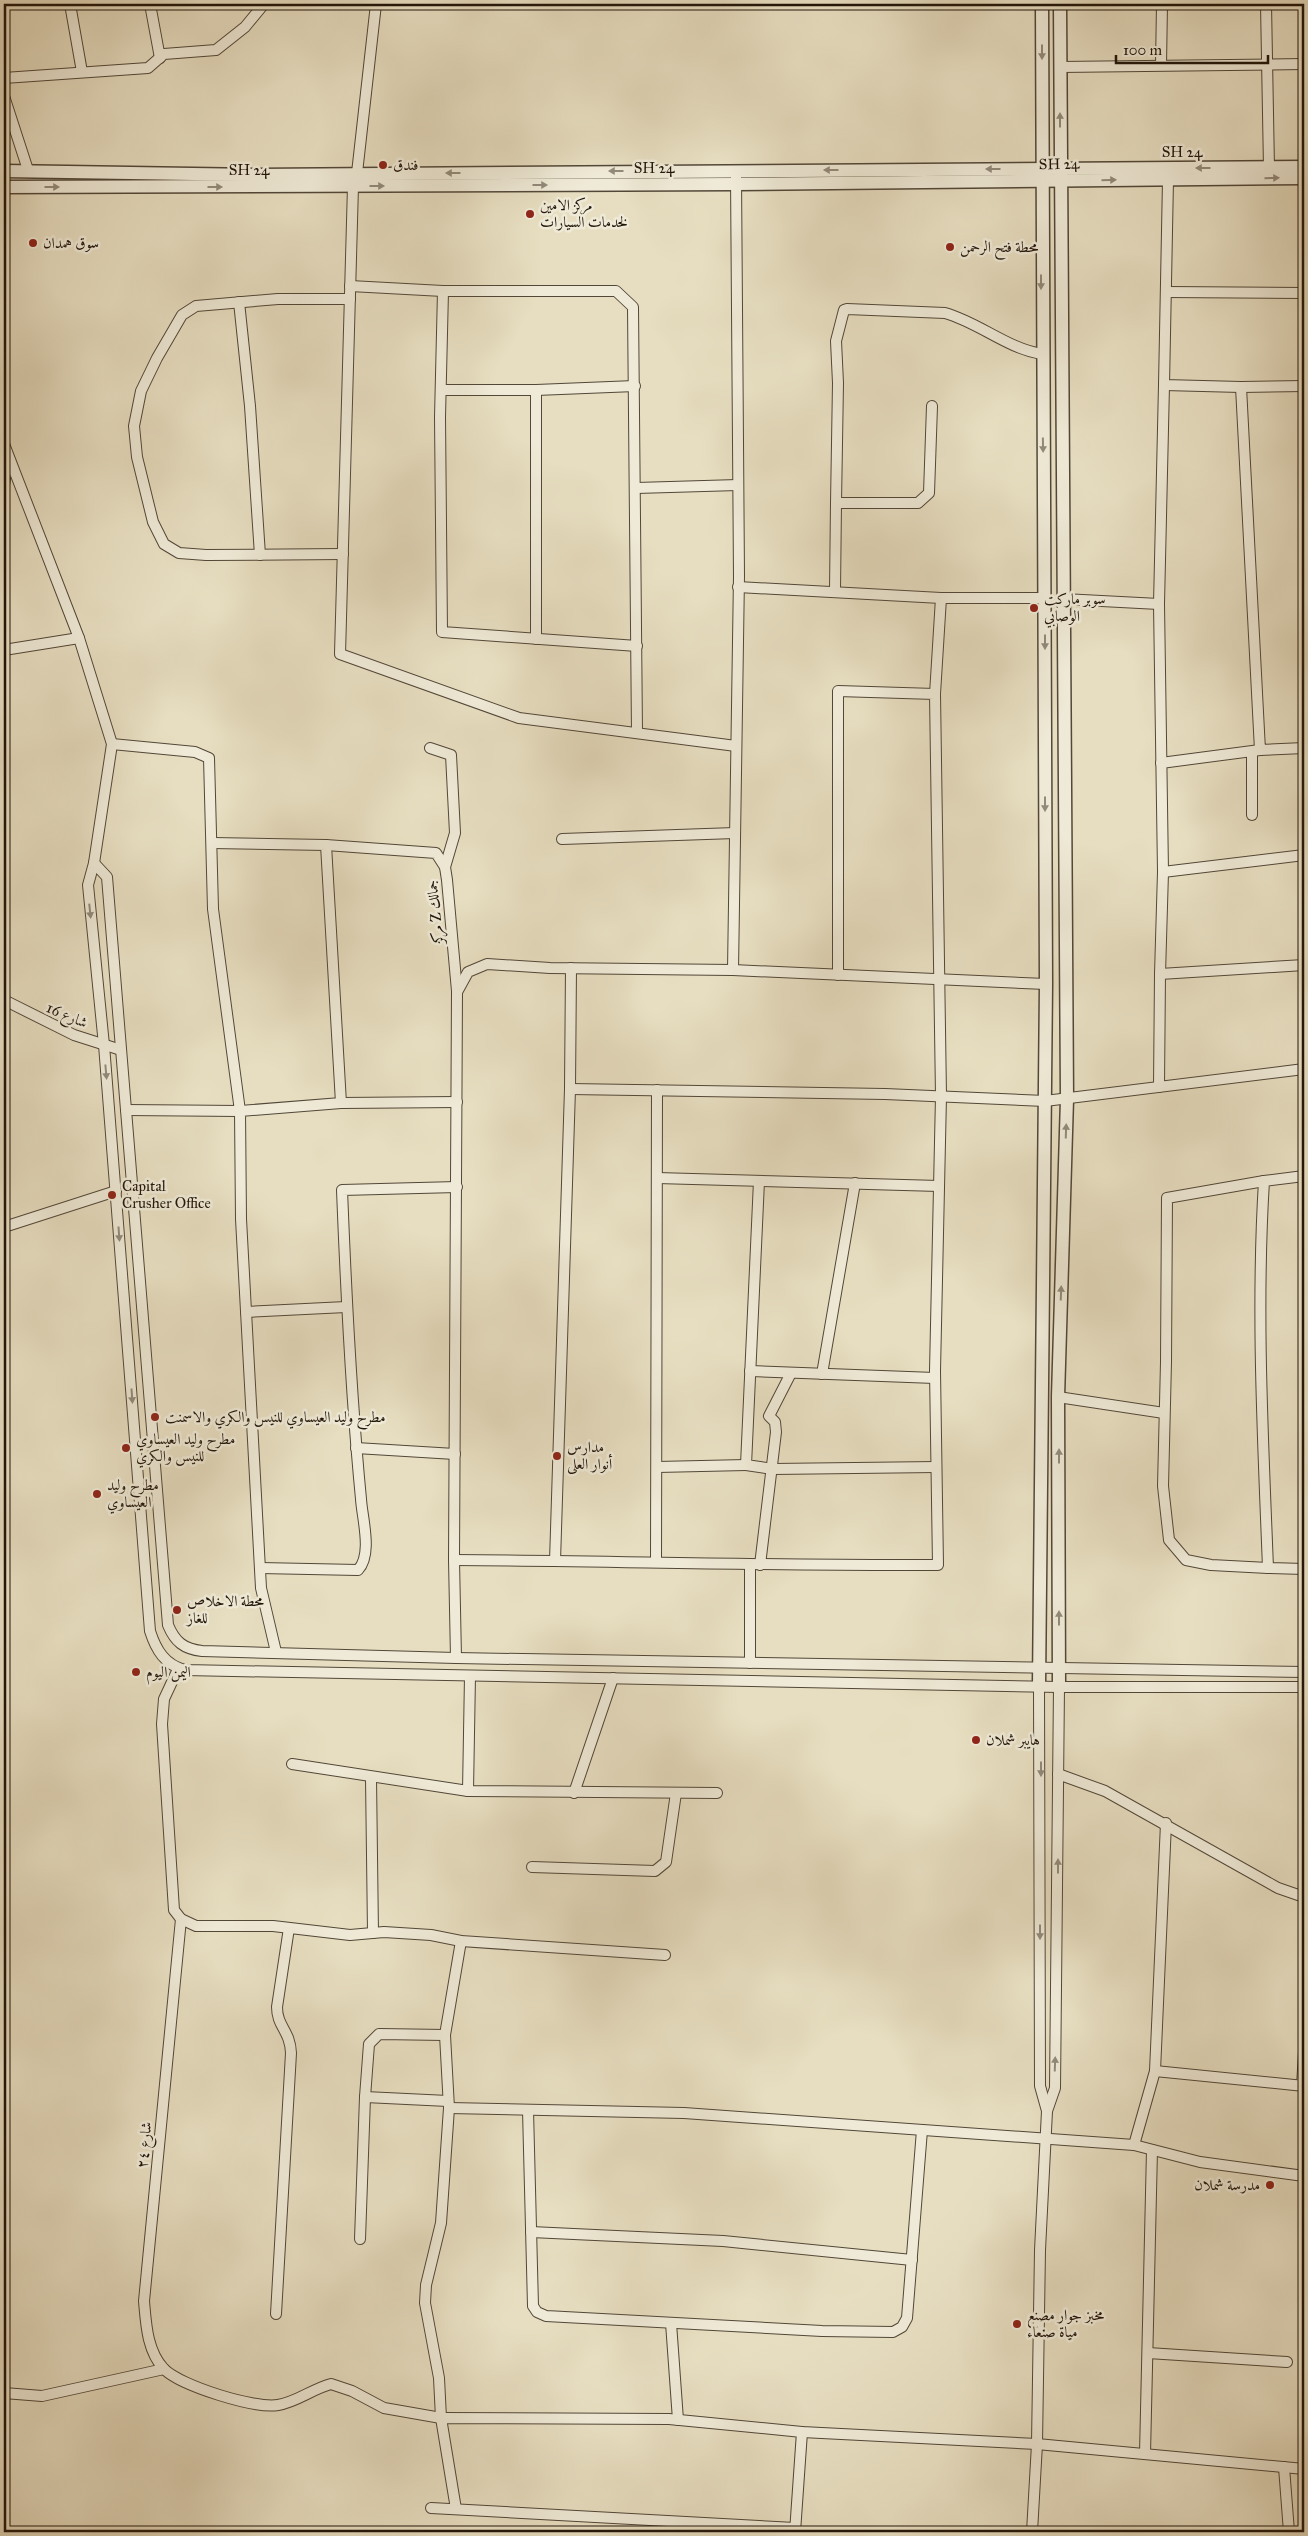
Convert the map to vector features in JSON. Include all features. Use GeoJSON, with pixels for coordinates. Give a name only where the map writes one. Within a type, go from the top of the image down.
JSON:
{"type":"FeatureCollection","features":[{"type":"Feature","properties":{"kind":"street"},"geometry":{"type":"LineString","coordinates":[[70,4],[82,72]]}},
{"type":"Feature","properties":{"kind":"street"},"geometry":{"type":"LineString","coordinates":[[150,4],[160,58]]}},
{"type":"Feature","properties":{"kind":"street"},"geometry":{"type":"LineString","coordinates":[[4,78],[148,68],[164,54],[216,50],[245,27],[264,4]]}},
{"type":"Feature","properties":{"kind":"street"},"geometry":{"type":"LineString","coordinates":[[357,173],[376,4]]}},
{"type":"Feature","properties":{"kind":"street"},"geometry":{"type":"LineString","coordinates":[[1032,2532],[1037,2444],[1040,2250],[1047,2111],[1040,2086],[1039,1686],[1046,984],[1042,4]]}},
{"type":"Feature","properties":{"kind":"street"},"geometry":{"type":"LineString","coordinates":[[1047,2111],[1053,2096],[1055,2078],[1060,1687],[1058,1397],[1067,1099],[1060,4]]}},
{"type":"Feature","properties":{"kind":"street"},"geometry":{"type":"LineString","coordinates":[[1161,65],[1162,4]]}},
{"type":"Feature","properties":{"kind":"street"},"geometry":{"type":"LineString","coordinates":[[1266,4],[1269,168]]}},
{"type":"Feature","properties":{"kind":"street"},"geometry":{"type":"LineString","coordinates":[[1060,67],[1304,64]]}},
{"type":"Feature","properties":{"kind":"street"},"geometry":{"type":"LineString","coordinates":[[4,96],[28,170]]}},
{"type":"Feature","properties":{"kind":"street","name":"SH 24"},"geometry":{"type":"LineString","coordinates":[[6,188],[737,184],[1304,167]]}},
{"type":"Feature","properties":{"kind":"street"},"geometry":{"type":"LineString","coordinates":[[733,970],[738,587],[737,184],[735,170]]}},
{"type":"Feature","properties":{"kind":"street","name":"SH 24"},"geometry":{"type":"LineString","coordinates":[[4,171],[257,175],[735,170],[1042,175]]}},
{"type":"Feature","properties":{"kind":"street","name":"SH 24"},"geometry":{"type":"LineString","coordinates":[[1061,174],[1168,180],[1304,178]]}},
{"type":"Feature","properties":{"kind":"street"},"geometry":{"type":"LineString","coordinates":[[1159,1087],[1163,872],[1159,604],[1168,180]]}},
{"type":"Feature","properties":{"kind":"street"},"geometry":{"type":"LineString","coordinates":[[353,186],[340,654],[519,718],[736,746]]}},
{"type":"Feature","properties":{"kind":"street"},"geometry":{"type":"LineString","coordinates":[[350,286],[443,291],[616,291],[633,306],[637,733]]}},
{"type":"Feature","properties":{"kind":"street"},"geometry":{"type":"LineString","coordinates":[[443,291],[441,390],[442,632],[637,646]]}},
{"type":"Feature","properties":{"kind":"street"},"geometry":{"type":"LineString","coordinates":[[1166,292],[1304,292]]}},
{"type":"Feature","properties":{"kind":"street"},"geometry":{"type":"LineString","coordinates":[[343,554],[206,555],[180,553],[164,544],[153,522],[136,457],[134,426],[141,391],[157,358],[182,315],[196,306],[239,302],[350,299]]}},
{"type":"Feature","properties":{"kind":"street"},"geometry":{"type":"LineString","coordinates":[[239,302],[250,406],[260,555]]}},
{"type":"Feature","properties":{"kind":"street"},"geometry":{"type":"LineString","coordinates":[[836,591],[838,383],[836,341],[844,310],[847,308],[945,313],[958,317],[1024,351],[1042,354]]}},
{"type":"Feature","properties":{"kind":"street"},"geometry":{"type":"LineString","coordinates":[[1164,385],[1241,388],[1304,386]]}},
{"type":"Feature","properties":{"kind":"street"},"geometry":{"type":"LineString","coordinates":[[441,390],[536,390],[635,386]]}},
{"type":"Feature","properties":{"kind":"street"},"geometry":{"type":"LineString","coordinates":[[1241,388],[1256,751],[1252,815]]}},
{"type":"Feature","properties":{"kind":"street"},"geometry":{"type":"LineString","coordinates":[[536,390],[536,639]]}},
{"type":"Feature","properties":{"kind":"street"},"geometry":{"type":"LineString","coordinates":[[836,502],[918,503],[925,498],[929,493],[932,406]]}},
{"type":"Feature","properties":{"kind":"street"},"geometry":{"type":"LineString","coordinates":[[4,444],[79,638],[112,744],[94,863],[88,885],[104,1045],[150,1631],[162,1656],[178,1669],[1060,1687],[1304,1687]]}},
{"type":"Feature","properties":{"kind":"street"},"geometry":{"type":"LineString","coordinates":[[4,485],[8,458]]}},
{"type":"Feature","properties":{"kind":"street"},"geometry":{"type":"LineString","coordinates":[[636,488],[738,485]]}},
{"type":"Feature","properties":{"kind":"street"},"geometry":{"type":"LineString","coordinates":[[738,587],[941,598],[1045,598]]}},
{"type":"Feature","properties":{"kind":"street"},"geometry":{"type":"LineString","coordinates":[[454,1560],[656,1561],[755,1565],[938,1566],[935,1378],[941,1096],[935,694],[941,598]]}},
{"type":"Feature","properties":{"kind":"street"},"geometry":{"type":"LineString","coordinates":[[1063,599],[1159,604]]}},
{"type":"Feature","properties":{"kind":"street"},"geometry":{"type":"LineString","coordinates":[[4,650],[79,638]]}},
{"type":"Feature","properties":{"kind":"street"},"geometry":{"type":"LineString","coordinates":[[838,975],[838,691],[935,694]]}},
{"type":"Feature","properties":{"kind":"street"},"geometry":{"type":"LineString","coordinates":[[112,744],[195,752],[209,758],[213,909],[240,1111],[241,1218],[260,1568],[262,1588],[276,1652]]}},
{"type":"Feature","properties":{"kind":"street"},"geometry":{"type":"LineString","coordinates":[[430,748],[451,755],[455,833],[445,867]]}},
{"type":"Feature","properties":{"kind":"street"},"geometry":{"type":"LineString","coordinates":[[1161,763],[1256,751],[1304,748]]}},
{"type":"Feature","properties":{"kind":"street"},"geometry":{"type":"LineString","coordinates":[[562,839],[735,833]]}},
{"type":"Feature","properties":{"kind":"street"},"geometry":{"type":"LineString","coordinates":[[212,844],[326,846],[341,1103]]}},
{"type":"Feature","properties":{"kind":"street","name":"مركز Z جمالك"},"geometry":{"type":"LineString","coordinates":[[326,846],[436,853],[445,867],[458,992],[454,1560],[456,1658]]}},
{"type":"Feature","properties":{"kind":"street"},"geometry":{"type":"LineString","coordinates":[[1163,872],[1304,855]]}},
{"type":"Feature","properties":{"kind":"street"},"geometry":{"type":"LineString","coordinates":[[94,863],[107,877],[168,1625],[178,1643],[190,1649],[456,1658],[1304,1672]]}},
{"type":"Feature","properties":{"kind":"street"},"geometry":{"type":"LineString","coordinates":[[458,992],[468,972],[486,964],[571,968],[733,970],[1046,984]]}},
{"type":"Feature","properties":{"kind":"street"},"geometry":{"type":"LineString","coordinates":[[1160,974],[1304,965]]}},
{"type":"Feature","properties":{"kind":"street"},"geometry":{"type":"LineString","coordinates":[[555,1561],[570,1089],[571,968]]}},
{"type":"Feature","properties":{"kind":"street","name":"شارع 16"},"geometry":{"type":"LineString","coordinates":[[4,1000],[74,1035],[121,1050]]}},
{"type":"Feature","properties":{"kind":"street"},"geometry":{"type":"LineString","coordinates":[[570,1089],[941,1096],[1045,1101],[1304,1069]]}},
{"type":"Feature","properties":{"kind":"street"},"geometry":{"type":"LineString","coordinates":[[656,1561],[657,1090]]}},
{"type":"Feature","properties":{"kind":"street"},"geometry":{"type":"LineString","coordinates":[[126,1110],[240,1111],[341,1103],[457,1102]]}},
{"type":"Feature","properties":{"kind":"street"},"geometry":{"type":"LineString","coordinates":[[1304,1176],[1167,1198],[1162,1486],[1169,1540],[1186,1560],[1211,1565],[1304,1568]]}},
{"type":"Feature","properties":{"kind":"street"},"geometry":{"type":"LineString","coordinates":[[657,1178],[939,1186]]}},
{"type":"Feature","properties":{"kind":"street"},"geometry":{"type":"LineString","coordinates":[[746,1465],[759,1181]]}},
{"type":"Feature","properties":{"kind":"street"},"geometry":{"type":"LineString","coordinates":[[1264,1181],[1261,1227],[1261,1406],[1268,1568]]}},
{"type":"Feature","properties":{"kind":"street"},"geometry":{"type":"LineString","coordinates":[[822,1374],[855,1184]]}},
{"type":"Feature","properties":{"kind":"street"},"geometry":{"type":"LineString","coordinates":[[260,1568],[358,1570],[362,1566],[365,1548],[346,1307],[342,1190],[457,1187]]}},
{"type":"Feature","properties":{"kind":"street"},"geometry":{"type":"LineString","coordinates":[[4,1227],[116,1191]]}},
{"type":"Feature","properties":{"kind":"street"},"geometry":{"type":"LineString","coordinates":[[246,1312],[346,1307]]}},
{"type":"Feature","properties":{"kind":"street"},"geometry":{"type":"LineString","coordinates":[[750,1371],[935,1378]]}},
{"type":"Feature","properties":{"kind":"street"},"geometry":{"type":"LineString","coordinates":[[750,1663],[755,1565],[773,1469],[775,1422],[769,1416],[791,1373]]}},
{"type":"Feature","properties":{"kind":"street"},"geometry":{"type":"LineString","coordinates":[[1058,1397],[1164,1413]]}},
{"type":"Feature","properties":{"kind":"street"},"geometry":{"type":"LineString","coordinates":[[356,1448],[455,1454]]}},
{"type":"Feature","properties":{"kind":"street"},"geometry":{"type":"LineString","coordinates":[[656,1467],[746,1465],[773,1469],[936,1467]]}},
{"type":"Feature","properties":{"kind":"street"},"geometry":{"type":"LineString","coordinates":[[178,1669],[164,1699],[162,1724],[174,1910],[181,1919],[196,1926],[289,1928],[350,1935],[374,1933],[431,1935],[461,1941],[665,1956]]}},
{"type":"Feature","properties":{"kind":"street"},"geometry":{"type":"LineString","coordinates":[[468,1791],[470,1676]]}},
{"type":"Feature","properties":{"kind":"street"},"geometry":{"type":"LineString","coordinates":[[574,1793],[613,1678]]}},
{"type":"Feature","properties":{"kind":"street"},"geometry":{"type":"LineString","coordinates":[[292,1764],[371,1778],[468,1791],[716,1793]]}},
{"type":"Feature","properties":{"kind":"street"},"geometry":{"type":"LineString","coordinates":[[1058,1774],[1105,1791],[1166,1823],[1278,1888],[1304,1897]]}},
{"type":"Feature","properties":{"kind":"street"},"geometry":{"type":"LineString","coordinates":[[371,1778],[374,1933]]}},
{"type":"Feature","properties":{"kind":"street"},"geometry":{"type":"LineString","coordinates":[[532,1866],[655,1871],[666,1862],[676,1793]]}},
{"type":"Feature","properties":{"kind":"street"},"geometry":{"type":"LineString","coordinates":[[1134,2145],[1155,2071],[1166,1823]]}},
{"type":"Feature","properties":{"kind":"street","name":"شارع ٢٤"},"geometry":{"type":"LineString","coordinates":[[164,2369],[147,2339],[144,2301],[181,1919]]}},
{"type":"Feature","properties":{"kind":"street"},"geometry":{"type":"LineString","coordinates":[[276,2314],[291,2053],[291,2039],[277,2018],[277,2008],[289,1928]]}},
{"type":"Feature","properties":{"kind":"street"},"geometry":{"type":"LineString","coordinates":[[456,2509],[441,2418],[438,2378],[425,2303],[426,2285],[441,2222],[448,2105],[445,2035],[461,1941]]}},
{"type":"Feature","properties":{"kind":"street"},"geometry":{"type":"LineString","coordinates":[[360,2240],[365,2097],[370,2044],[380,2034],[445,2035]]}},
{"type":"Feature","properties":{"kind":"street"},"geometry":{"type":"LineString","coordinates":[[1155,2071],[1303,2086],[1304,2052]]}},
{"type":"Feature","properties":{"kind":"street"},"geometry":{"type":"LineString","coordinates":[[365,2097],[528,2110],[684,2112],[1134,2145],[1232,2168],[1304,2176]]}},
{"type":"Feature","properties":{"kind":"street"},"geometry":{"type":"LineString","coordinates":[[528,2110],[532,2306],[537,2312],[546,2316],[822,2331],[893,2332],[902,2327],[907,2318],[922,2130]]}},
{"type":"Feature","properties":{"kind":"street"},"geometry":{"type":"LineString","coordinates":[[1144,2454],[1152,2150]]}},
{"type":"Feature","properties":{"kind":"street"},"geometry":{"type":"LineString","coordinates":[[531,2232],[723,2241],[912,2260]]}},
{"type":"Feature","properties":{"kind":"street"},"geometry":{"type":"LineString","coordinates":[[671,2323],[678,2420]]}},
{"type":"Feature","properties":{"kind":"street"},"geometry":{"type":"LineString","coordinates":[[1148,2352],[1287,2362]]}},
{"type":"Feature","properties":{"kind":"street"},"geometry":{"type":"LineString","coordinates":[[4,2393],[42,2396],[164,2369],[218,2395],[262,2406],[288,2403],[331,2384],[352,2391],[384,2408],[441,2418],[678,2420],[802,2432],[1037,2444],[1304,2469]]}},
{"type":"Feature","properties":{"kind":"street"},"geometry":{"type":"LineString","coordinates":[[431,2508],[670,2527],[795,2530],[802,2432]]}},
{"type":"Feature","properties":{"kind":"street"},"geometry":{"type":"LineString","coordinates":[[1284,2467],[1289,2532]]}},
{"type":"Feature","properties":{"kind":"place","name":"فندق"},"geometry":{"type":"Point","coordinates":[383,165]}},
{"type":"Feature","properties":{"kind":"place","name":"مركز الامين لخدمات السيارات"},"geometry":{"type":"Point","coordinates":[530,214]}},
{"type":"Feature","properties":{"kind":"place","name":"سوق همدان"},"geometry":{"type":"Point","coordinates":[33,243]}},
{"type":"Feature","properties":{"kind":"place","name":"محطة فتح الرحمن"},"geometry":{"type":"Point","coordinates":[950,247]}},
{"type":"Feature","properties":{"kind":"place","name":"سوبر ماركت الوصابي"},"geometry":{"type":"Point","coordinates":[1034,608]}},
{"type":"Feature","properties":{"kind":"place","name":"Capital Crusher Office"},"geometry":{"type":"Point","coordinates":[112,1195]}},
{"type":"Feature","properties":{"kind":"place","name":"مطرح وليد العيساوي للنيس والكري والاسمنت"},"geometry":{"type":"Point","coordinates":[155,1417]}},
{"type":"Feature","properties":{"kind":"place","name":"مطرح وليد العيساوي للنيس والكري"},"geometry":{"type":"Point","coordinates":[126,1448]}},
{"type":"Feature","properties":{"kind":"place","name":"مدارس أنوار العلى"},"geometry":{"type":"Point","coordinates":[557,1456]}},
{"type":"Feature","properties":{"kind":"place","name":"مطرح وليد العيساوي"},"geometry":{"type":"Point","coordinates":[97,1494]}},
{"type":"Feature","properties":{"kind":"place","name":"محطة الاخلاص للغاز"},"geometry":{"type":"Point","coordinates":[177,1610]}},
{"type":"Feature","properties":{"kind":"place","name":"اليمن اليوم"},"geometry":{"type":"Point","coordinates":[136,1672]}},
{"type":"Feature","properties":{"kind":"place","name":"هايبر شملان"},"geometry":{"type":"Point","coordinates":[976,1740]}},
{"type":"Feature","properties":{"kind":"place","name":"مدرسة شملان"},"geometry":{"type":"Point","coordinates":[1270,2185]}},
{"type":"Feature","properties":{"kind":"place","name":"مخبز جوار مصنع مياة صنعاء"},"geometry":{"type":"Point","coordinates":[1017,2324]}}]}
